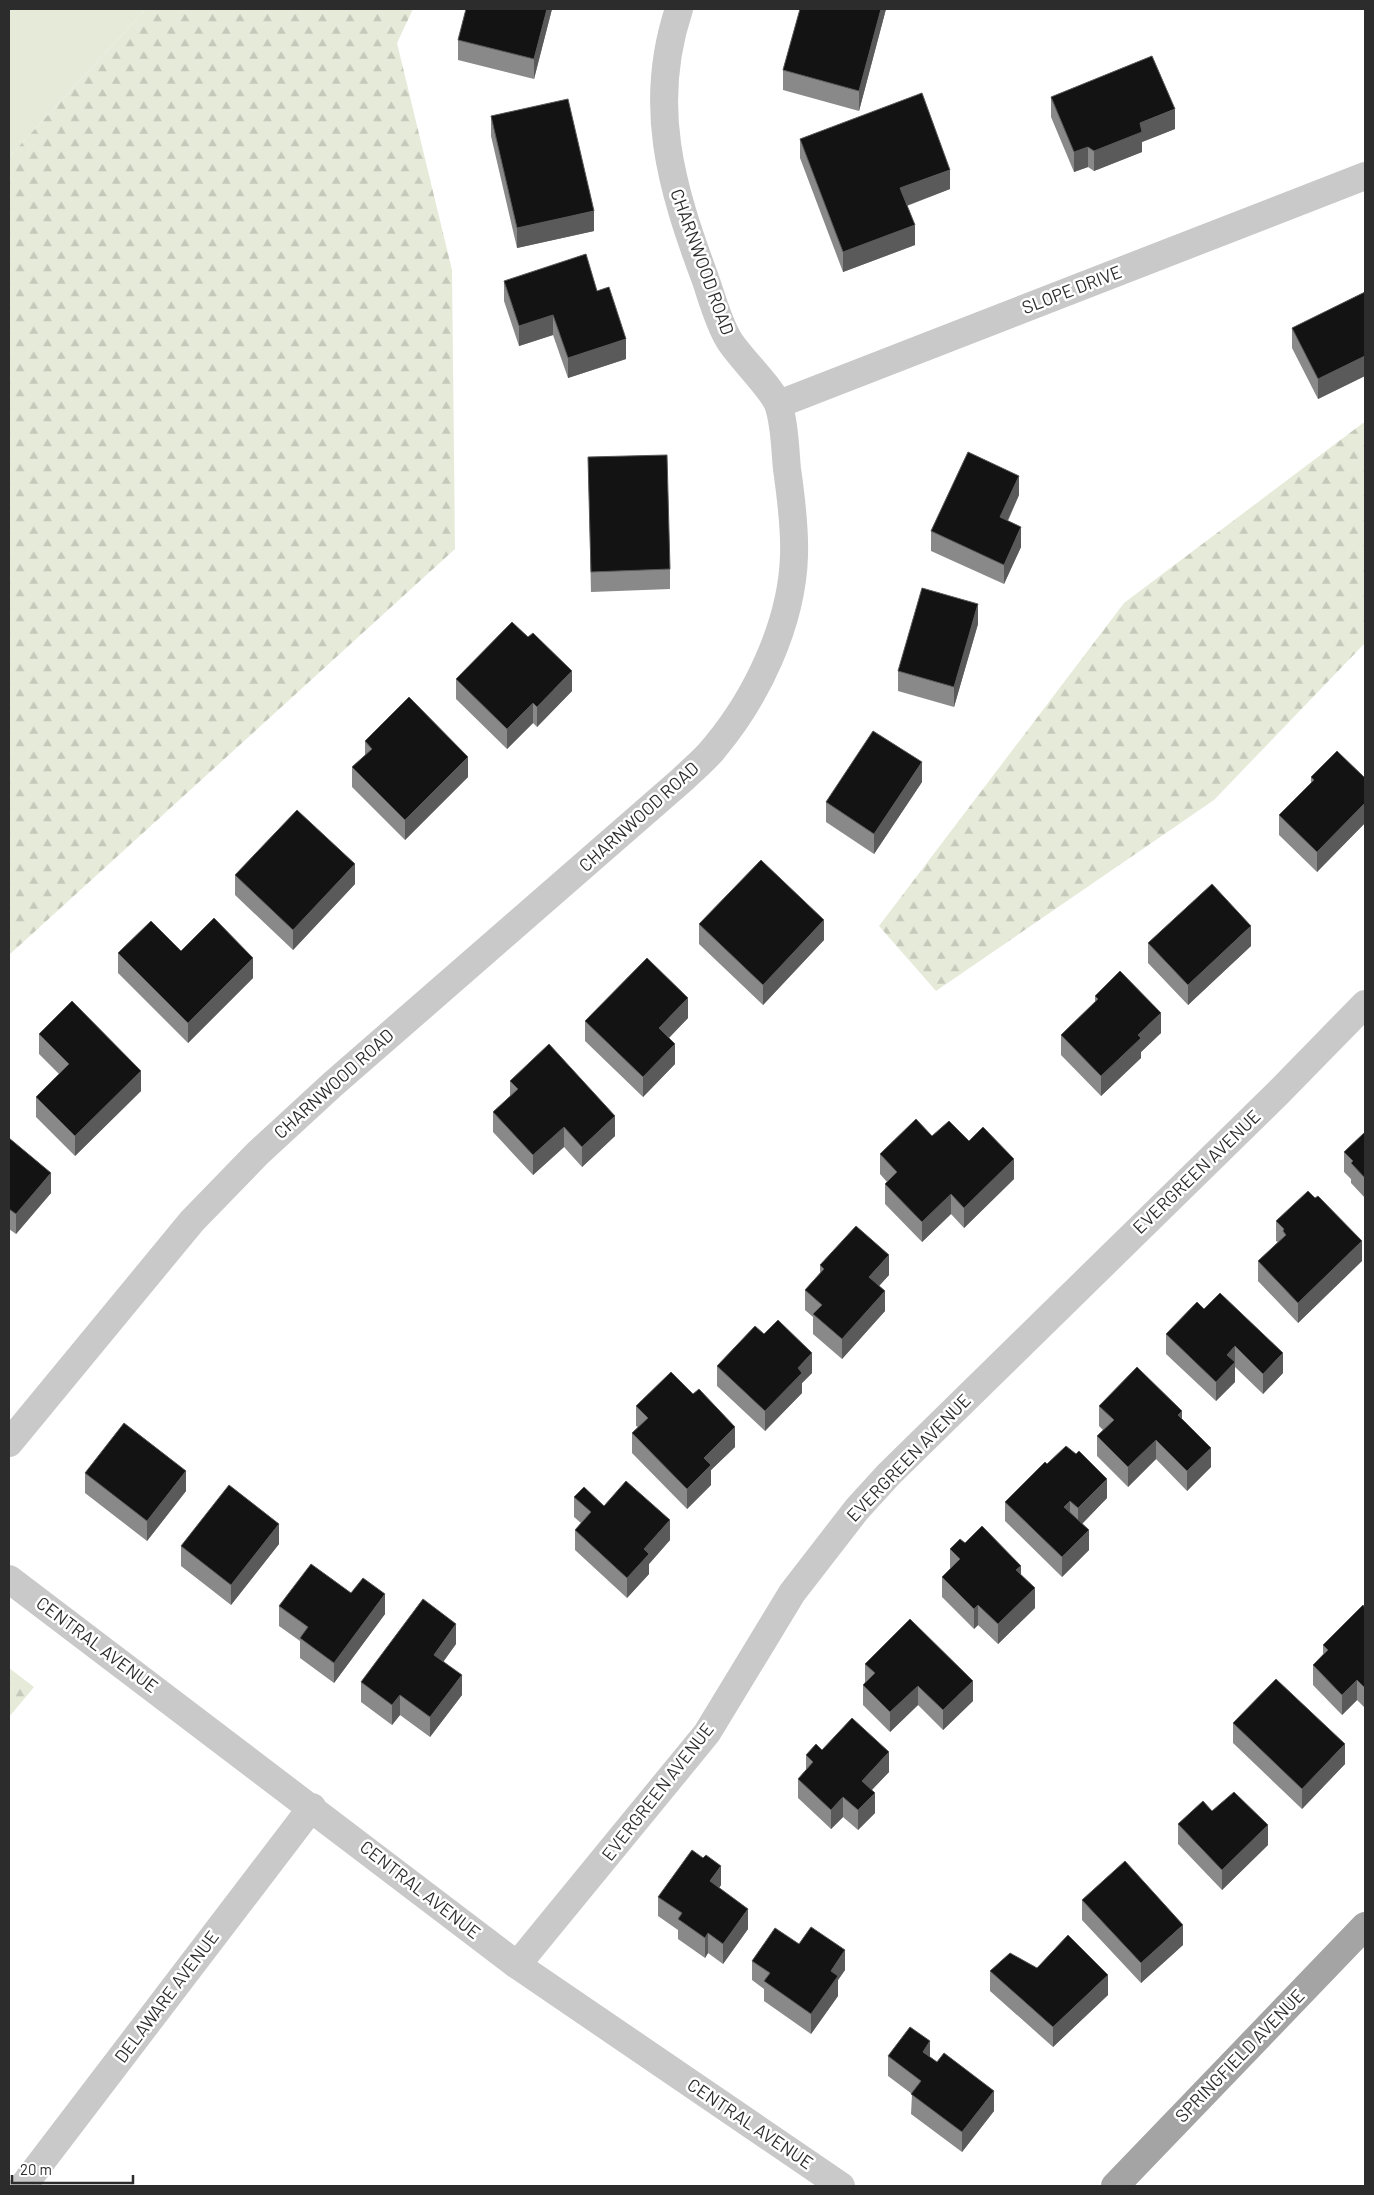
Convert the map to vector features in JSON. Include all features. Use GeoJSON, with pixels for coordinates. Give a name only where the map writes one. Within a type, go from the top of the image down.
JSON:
{"type":"FeatureCollection","features":[{"type":"Feature","properties":{"kind":"main road","name":"SPRINGFIELD AVENUE"},"geometry":{"type":"LineString","coordinates":[[1115,2186],[1365,1926]]}},
{"type":"Feature","properties":{"kind":"street","name":"CHARNWOOD ROAD"},"geometry":{"type":"LineString","coordinates":[[9,1444],[192,1221],[258,1153],[333,1084],[683,779],[715,748],[750,698],[768,661],[785,614],[794,557],[789,485],[779,404],[728,340],[676,194],[668,159],[665,87],[669,51],[679,9]]}},
{"type":"Feature","properties":{"kind":"street","name":"SLOPE DRIVE"},"geometry":{"type":"LineString","coordinates":[[779,404],[1365,176]]}},
{"type":"Feature","properties":{"kind":"street","name":"EVERGREEN AVENUE"},"geometry":{"type":"LineString","coordinates":[[518,1965],[707,1733],[792,1593],[856,1509],[889,1474],[1277,1094],[1365,1004]]}},
{"type":"Feature","properties":{"kind":"street","name":"CENTRAL AVENUE"},"geometry":{"type":"LineString","coordinates":[[9,1579],[518,1965],[841,2186]]}},
{"type":"Feature","properties":{"kind":"street","name":"DELAWARE AVENUE"},"geometry":{"type":"LineString","coordinates":[[23,2186],[312,1807]]}},
{"type":"Feature","properties":{"kind":"green space"},"geometry":{"type":"Polygon","coordinates":[[[9,9],[146,9],[9,157],[9,9]]]}},
{"type":"Feature","properties":{"kind":"green space"},"geometry":{"type":"Polygon","coordinates":[[[146,9],[413,9],[397,43],[452,270],[455,549],[9,955],[9,157],[146,9]]]}},
{"type":"Feature","properties":{"kind":"green space"},"geometry":{"type":"Polygon","coordinates":[[[1365,423],[1365,643],[1214,800],[936,991],[879,926],[1124,603],[1365,423]]]}},
{"type":"Feature","properties":{"kind":"green space"},"geometry":{"type":"Polygon","coordinates":[[[9,1668],[34,1687],[9,1717],[9,1668]]]}},
{"type":"Feature","properties":{"kind":"building"},"geometry":{"type":"Polygon","coordinates":[[[466,9],[547,9],[534,59],[458,40],[466,9]]]}},
{"type":"Feature","properties":{"kind":"building"},"geometry":{"type":"Polygon","coordinates":[[[800,9],[881,9],[859,91],[783,70],[800,9]]]}},
{"type":"Feature","properties":{"kind":"building"},"geometry":{"type":"Polygon","coordinates":[[[1152,56],[1175,109],[1140,123],[1142,132],[1094,151],[1088,147],[1074,152],[1051,97],[1152,56]]]}},
{"type":"Feature","properties":{"kind":"building"},"geometry":{"type":"Polygon","coordinates":[[[922,93],[950,170],[900,188],[915,225],[843,252],[800,139],[922,93]]]}},
{"type":"Feature","properties":{"kind":"building"},"geometry":{"type":"Polygon","coordinates":[[[568,99],[594,211],[517,228],[491,116],[568,99]]]}},
{"type":"Feature","properties":{"kind":"building"},"geometry":{"type":"Polygon","coordinates":[[[586,254],[597,291],[609,287],[626,339],[568,358],[553,315],[519,326],[504,281],[586,254]]]}},
{"type":"Feature","properties":{"kind":"building"},"geometry":{"type":"Polygon","coordinates":[[[1365,292],[1365,356],[1318,379],[1292,328],[1365,292]]]}},
{"type":"Feature","properties":{"kind":"building"},"geometry":{"type":"Polygon","coordinates":[[[968,452],[1019,476],[1000,517],[1021,527],[1004,565],[931,531],[968,452]]]}},
{"type":"Feature","properties":{"kind":"building"},"geometry":{"type":"Polygon","coordinates":[[[667,455],[670,569],[591,572],[588,457],[667,455]]]}},
{"type":"Feature","properties":{"kind":"building"},"geometry":{"type":"Polygon","coordinates":[[[922,588],[978,604],[954,687],[898,671],[922,588]]]}},
{"type":"Feature","properties":{"kind":"building"},"geometry":{"type":"Polygon","coordinates":[[[512,622],[528,637],[533,633],[572,671],[537,707],[533,703],[507,729],[456,679],[512,622]]]}},
{"type":"Feature","properties":{"kind":"building"},"geometry":{"type":"Polygon","coordinates":[[[409,697],[468,757],[405,820],[352,767],[372,749],[365,741],[409,697]]]}},
{"type":"Feature","properties":{"kind":"building"},"geometry":{"type":"Polygon","coordinates":[[[873,731],[922,762],[874,834],[826,802],[873,731]]]}},
{"type":"Feature","properties":{"kind":"building"},"geometry":{"type":"Polygon","coordinates":[[[1337,751],[1365,778],[1365,803],[1317,852],[1279,815],[1314,780],[1311,777],[1337,751]]]}},
{"type":"Feature","properties":{"kind":"building"},"geometry":{"type":"Polygon","coordinates":[[[297,810],[355,864],[293,930],[235,875],[297,810]]]}},
{"type":"Feature","properties":{"kind":"building"},"geometry":{"type":"Polygon","coordinates":[[[761,860],[824,920],[763,985],[699,924],[761,860]]]}},
{"type":"Feature","properties":{"kind":"building"},"geometry":{"type":"Polygon","coordinates":[[[1212,884],[1251,926],[1188,985],[1148,943],[1212,884]]]}},
{"type":"Feature","properties":{"kind":"building"},"geometry":{"type":"Polygon","coordinates":[[[214,918],[253,958],[188,1023],[118,953],[151,921],[181,951],[214,918]]]}},
{"type":"Feature","properties":{"kind":"building"},"geometry":{"type":"Polygon","coordinates":[[[647,958],[688,998],[659,1028],[675,1044],[643,1077],[585,1021],[647,958]]]}},
{"type":"Feature","properties":{"kind":"building"},"geometry":{"type":"Polygon","coordinates":[[[1120,971],[1161,1013],[1138,1035],[1141,1038],[1101,1076],[1061,1035],[1098,999],[1095,996],[1120,971]]]}},
{"type":"Feature","properties":{"kind":"building"},"geometry":{"type":"Polygon","coordinates":[[[72,1001],[141,1071],[75,1136],[36,1097],[69,1064],[39,1034],[72,1001]]]}},
{"type":"Feature","properties":{"kind":"building"},"geometry":{"type":"Polygon","coordinates":[[[549,1044],[615,1116],[582,1147],[564,1127],[533,1155],[493,1112],[518,1089],[510,1081],[549,1044]]]}},
{"type":"Feature","properties":{"kind":"building"},"geometry":{"type":"Polygon","coordinates":[[[916,1119],[932,1136],[949,1121],[969,1141],[983,1127],[1014,1159],[964,1208],[951,1194],[922,1222],[885,1184],[897,1172],[880,1154],[916,1119]]]}},
{"type":"Feature","properties":{"kind":"building"},"geometry":{"type":"Polygon","coordinates":[[[1365,1132],[1365,1178],[1344,1152],[1365,1132]]]}},
{"type":"Feature","properties":{"kind":"building"},"geometry":{"type":"Polygon","coordinates":[[[9,1138],[51,1173],[16,1214],[9,1209],[9,1138]]]}},
{"type":"Feature","properties":{"kind":"building"},"geometry":{"type":"Polygon","coordinates":[[[1308,1191],[1315,1198],[1318,1196],[1362,1241],[1298,1303],[1258,1261],[1286,1235],[1283,1231],[1284,1229],[1276,1221],[1308,1191]]]}},
{"type":"Feature","properties":{"kind":"building"},"geometry":{"type":"Polygon","coordinates":[[[856,1226],[889,1255],[869,1277],[885,1291],[842,1339],[813,1314],[822,1305],[805,1290],[824,1269],[820,1265],[856,1226]]]}},
{"type":"Feature","properties":{"kind":"building"},"geometry":{"type":"Polygon","coordinates":[[[1220,1293],[1283,1353],[1263,1374],[1235,1346],[1227,1355],[1235,1362],[1216,1382],[1166,1334],[1197,1302],[1204,1309],[1220,1293]]]}},
{"type":"Feature","properties":{"kind":"building"},"geometry":{"type":"Polygon","coordinates":[[[778,1320],[812,1353],[798,1368],[802,1373],[765,1411],[717,1366],[755,1326],[764,1334],[778,1320]]]}},
{"type":"Feature","properties":{"kind":"building"},"geometry":{"type":"Polygon","coordinates":[[[1137,1367],[1182,1411],[1178,1415],[1211,1448],[1187,1471],[1156,1440],[1128,1467],[1097,1436],[1114,1420],[1099,1406],[1137,1367]]]}},
{"type":"Feature","properties":{"kind":"building"},"geometry":{"type":"Polygon","coordinates":[[[671,1372],[693,1394],[699,1389],[735,1427],[704,1458],[711,1465],[687,1489],[632,1433],[648,1418],[636,1406],[671,1372]]]}},
{"type":"Feature","properties":{"kind":"building"},"geometry":{"type":"Polygon","coordinates":[[[124,1423],[186,1471],[147,1521],[85,1473],[124,1423]]]}},
{"type":"Feature","properties":{"kind":"building"},"geometry":{"type":"Polygon","coordinates":[[[1066,1446],[1076,1454],[1079,1451],[1107,1479],[1078,1508],[1070,1501],[1064,1507],[1089,1530],[1062,1557],[1005,1502],[1045,1462],[1047,1464],[1066,1446]]]}},
{"type":"Feature","properties":{"kind":"building"},"geometry":{"type":"Polygon","coordinates":[[[626,1481],[670,1520],[644,1549],[649,1554],[627,1578],[575,1530],[591,1512],[574,1497],[584,1487],[604,1506],[626,1481]]]}},
{"type":"Feature","properties":{"kind":"building"},"geometry":{"type":"Polygon","coordinates":[[[229,1485],[279,1524],[231,1585],[181,1546],[229,1485]]]}},
{"type":"Feature","properties":{"kind":"building"},"geometry":{"type":"Polygon","coordinates":[[[982,1526],[1021,1566],[1016,1570],[1035,1588],[998,1624],[978,1605],[974,1609],[942,1577],[960,1559],[950,1549],[960,1539],[965,1543],[982,1526]]]}},
{"type":"Feature","properties":{"kind":"building"},"geometry":{"type":"Polygon","coordinates":[[[311,1564],[351,1593],[363,1578],[385,1594],[334,1663],[300,1638],[308,1627],[279,1606],[311,1564]]]}},
{"type":"Feature","properties":{"kind":"building"},"geometry":{"type":"Polygon","coordinates":[[[423,1599],[456,1624],[434,1655],[462,1675],[430,1717],[400,1695],[392,1705],[361,1682],[423,1599]]]}},
{"type":"Feature","properties":{"kind":"building"},"geometry":{"type":"Polygon","coordinates":[[[1363,1605],[1365,1608],[1365,1688],[1357,1680],[1342,1695],[1313,1665],[1328,1650],[1323,1645],[1363,1605]]]}},
{"type":"Feature","properties":{"kind":"building"},"geometry":{"type":"Polygon","coordinates":[[[910,1619],[973,1681],[943,1710],[918,1686],[890,1712],[863,1685],[875,1673],[865,1664],[910,1619]]]}},
{"type":"Feature","properties":{"kind":"building"},"geometry":{"type":"Polygon","coordinates":[[[1276,1679],[1345,1744],[1302,1789],[1233,1723],[1276,1679]]]}},
{"type":"Feature","properties":{"kind":"building"},"geometry":{"type":"Polygon","coordinates":[[[852,1718],[889,1752],[862,1781],[875,1793],[858,1810],[843,1797],[831,1810],[798,1779],[813,1762],[806,1755],[816,1744],[822,1750],[852,1718]]]}},
{"type":"Feature","properties":{"kind":"building"},"geometry":{"type":"Polygon","coordinates":[[[1234,1792],[1268,1825],[1222,1870],[1178,1824],[1203,1801],[1212,1811],[1234,1792]]]}},
{"type":"Feature","properties":{"kind":"building"},"geometry":{"type":"Polygon","coordinates":[[[692,1850],[703,1858],[706,1855],[721,1866],[710,1881],[748,1909],[723,1944],[708,1933],[705,1938],[678,1919],[682,1913],[658,1897],[692,1850]]]}},
{"type":"Feature","properties":{"kind":"building"},"geometry":{"type":"Polygon","coordinates":[[[1125,1861],[1183,1925],[1141,1963],[1082,1900],[1125,1861]]]}},
{"type":"Feature","properties":{"kind":"building"},"geometry":{"type":"Polygon","coordinates":[[[811,1927],[845,1950],[831,1971],[838,1976],[811,2014],[764,1981],[770,1973],[752,1961],[775,1928],[799,1944],[811,1927]]]}},
{"type":"Feature","properties":{"kind":"building"},"geometry":{"type":"Polygon","coordinates":[[[1068,1935],[1108,1975],[1053,2027],[990,1971],[1010,1953],[1037,1968],[1068,1935]]]}},
{"type":"Feature","properties":{"kind":"building"},"geometry":{"type":"Polygon","coordinates":[[[910,2027],[930,2041],[923,2052],[937,2062],[944,2053],[994,2091],[962,2132],[911,2094],[921,2081],[888,2056],[910,2027]]]}}]}
